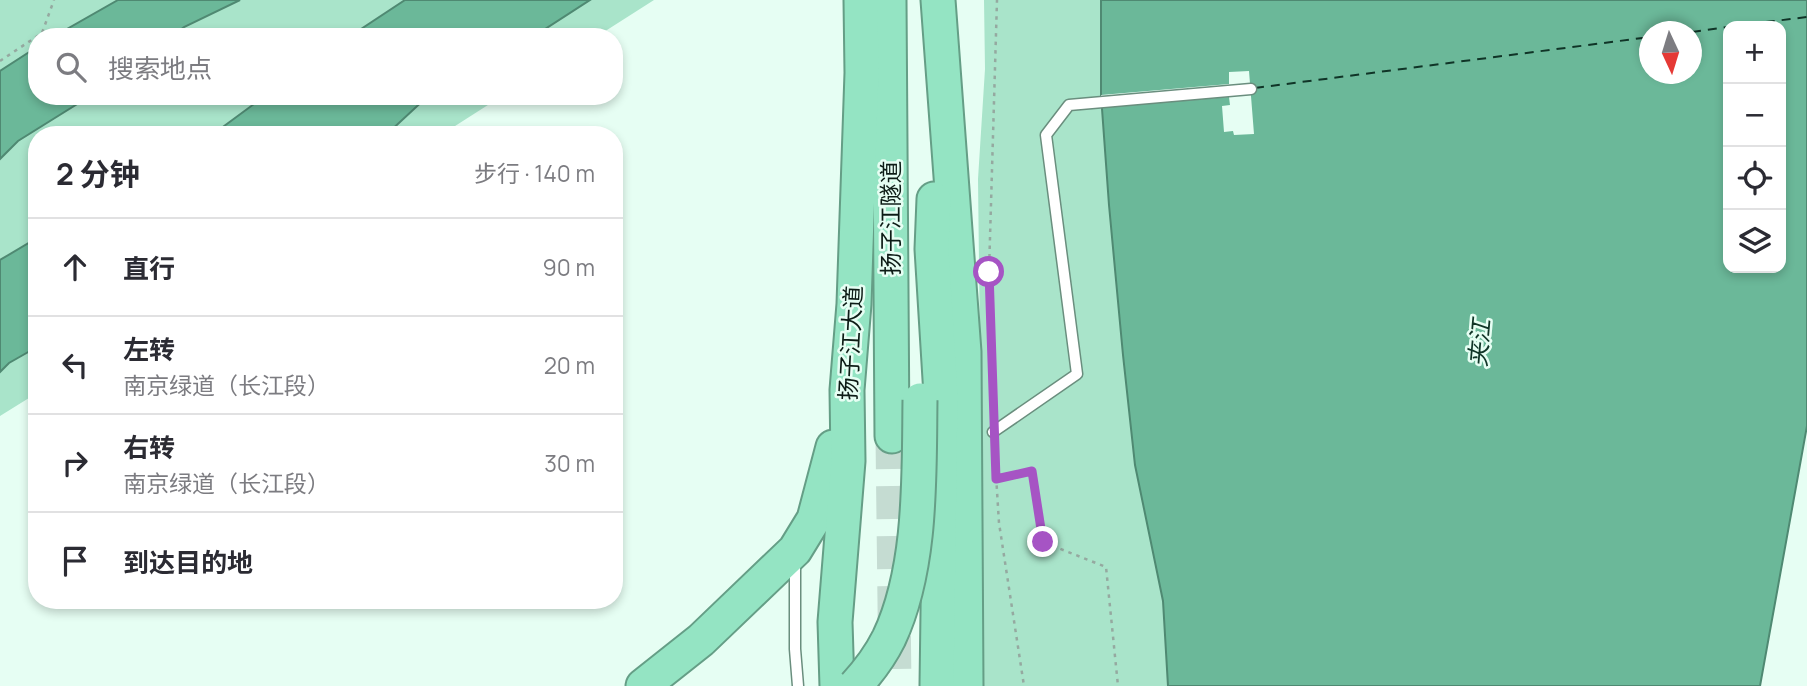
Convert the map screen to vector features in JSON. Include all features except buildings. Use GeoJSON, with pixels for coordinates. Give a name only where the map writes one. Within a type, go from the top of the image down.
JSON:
{"type":"FeatureCollection","features":[{"type":"Feature","properties":{"kind":"highway","name":"扬子江大道"},"geometry":{"type":"LineString","coordinates":[[838,686],[835,622],[848,461],[847,390],[856,264],[862,73],[861,0]]}},
{"type":"Feature","properties":{"kind":"highway","name":"扬子江隧道"},"geometry":{"type":"LineString","coordinates":[[889,0],[892,436]]}},
{"type":"Feature","properties":{"kind":"highway"},"geometry":{"type":"LineString","coordinates":[[855,686],[869,670],[889,638],[904,597],[913,549],[919,472],[920,400],[932,249],[939,11]]}},
{"type":"Feature","properties":{"kind":"highway"},"geometry":{"type":"LineString","coordinates":[[939,11],[964,352],[966,686]]}},
{"type":"Feature","properties":{"kind":"highway"},"geometry":{"type":"LineString","coordinates":[[932,249],[941,395],[937,686]]}},
{"type":"Feature","properties":{"kind":"highway"},"geometry":{"type":"LineString","coordinates":[[643,686],[701,640],[795,551],[814,519],[847,390]]}},
{"type":"Feature","properties":{"kind":"lane"},"geometry":{"type":"LineString","coordinates":[[993,432],[1077,374],[1046,135],[1069,105],[1251,89]]}},
{"type":"Feature","properties":{"kind":"lane"},"geometry":{"type":"LineString","coordinates":[[795,551],[795,649],[798,686]]}},
{"type":"Feature","properties":{"kind":"path"},"geometry":{"type":"LineString","coordinates":[[44,28],[54,0]]}},
{"type":"Feature","properties":{"kind":"path"},"geometry":{"type":"LineString","coordinates":[[997,0],[989,272],[993,432],[999,523],[1024,686]]}},
{"type":"Feature","properties":{"kind":"path"},"geometry":{"type":"LineString","coordinates":[[0,61],[28,42]]}},
{"type":"Feature","properties":{"kind":"path"},"geometry":{"type":"LineString","coordinates":[[996,479],[1032,471],[1043,542],[1106,567],[1118,686]]}},
{"type":"Feature","properties":{"kind":"shaded area"},"geometry":{"type":"Polygon","coordinates":[[[0,0],[654,0],[610,28],[28,28],[28,105],[488,105],[455,126],[28,126],[28,399],[0,416],[0,0]]]}},
{"type":"Feature","properties":{"kind":"shaded area"},"geometry":{"type":"Polygon","coordinates":[[[984,0],[1101,0],[1101,95],[1123,355],[1135,465],[1163,601],[1168,686],[984,686],[978,179],[985,69],[984,0]]]}},
{"type":"Feature","properties":{"kind":"water"},"geometry":{"type":"Polygon","coordinates":[[[118,0],[240,0],[183,28],[69,28],[118,0]]]}},
{"type":"Feature","properties":{"kind":"water"},"geometry":{"type":"Polygon","coordinates":[[[405,0],[590,0],[547,28],[363,28],[405,0]]]}},
{"type":"Feature","properties":{"kind":"water","name":"夹江"},"geometry":{"type":"Polygon","coordinates":[[[1101,0],[1807,0],[1807,426],[1760,686],[1168,686],[1163,601],[1135,465],[1101,95],[1101,0]]]}},
{"type":"Feature","properties":{"kind":"water"},"geometry":{"type":"Polygon","coordinates":[[[28,53],[28,105],[76,105],[42,126],[28,126],[28,135],[0,159],[0,71],[28,53]]]}},
{"type":"Feature","properties":{"kind":"water"},"geometry":{"type":"Polygon","coordinates":[[[253,105],[418,105],[396,126],[224,126],[253,105]]]}},
{"type":"Feature","properties":{"kind":"water"},"geometry":{"type":"Polygon","coordinates":[[[28,243],[28,352],[9,363],[0,372],[0,260],[28,243]]]}},
{"type":"Feature","properties":{"kind":"pier"},"geometry":{"type":"Polygon","coordinates":[[[1249,71],[1254,134],[1234,135],[1233,131],[1224,132],[1222,106],[1230,105],[1229,97],[1102,107],[1101,95],[1229,84],[1229,72],[1249,71]]]}},
{"type":"Feature","properties":{"kind":"ferry route"},"geometry":{"type":"LineString","coordinates":[[1775,21],[1807,17]]}},
{"type":"Feature","properties":{"kind":"ferry route"},"geometry":{"type":"LineString","coordinates":[[1702,31],[1723,28]]}},
{"type":"Feature","properties":{"kind":"ferry route"},"geometry":{"type":"LineString","coordinates":[[1255,88],[1639,38]]}},
{"type":"Feature","properties":{"kind":"tunnel"},"geometry":{"type":"LineString","coordinates":[[892,436],[895,686]]}},
{"type":"Feature","properties":{"kind":"route"},"geometry":{"type":"LineString","coordinates":[[989,272],[996,479],[1032,471],[1043,542]]}}]}
